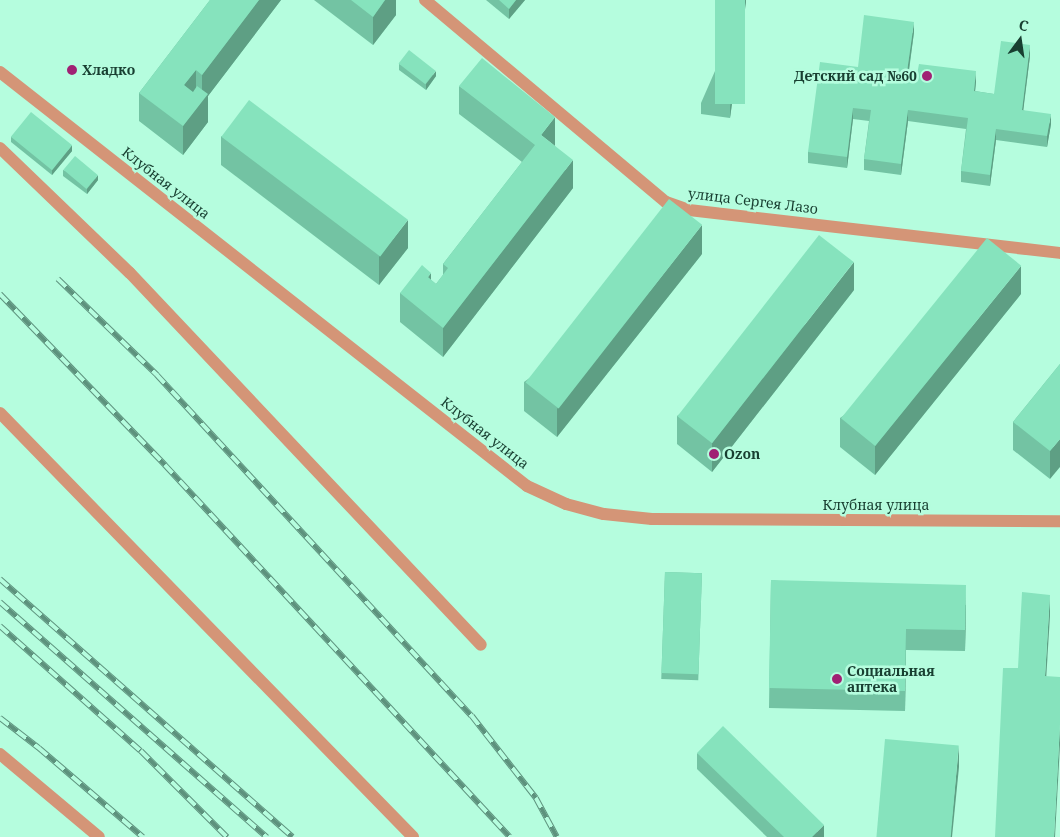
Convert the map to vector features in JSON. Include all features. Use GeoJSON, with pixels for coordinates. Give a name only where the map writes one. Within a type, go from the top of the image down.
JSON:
{"type":"FeatureCollection","features":[{"type":"Feature","properties":{"kind":"street","name":"улица Сергея Лазо"},"geometry":{"type":"LineString","coordinates":[[425,0],[666,202],[689,210],[1060,253]]}},
{"type":"Feature","properties":{"kind":"street","name":"Клубная улица"},"geometry":{"type":"LineString","coordinates":[[0,72],[527,486],[566,504],[604,514],[652,519],[1060,521]]}},
{"type":"Feature","properties":{"kind":"street"},"geometry":{"type":"LineString","coordinates":[[0,148],[130,273],[481,645]]}},
{"type":"Feature","properties":{"kind":"street"},"geometry":{"type":"LineString","coordinates":[[0,413],[414,837]]}},
{"type":"Feature","properties":{"kind":"street"},"geometry":{"type":"LineString","coordinates":[[0,754],[99,837]]}},
{"type":"Feature","properties":{"kind":"building"},"geometry":{"type":"Polygon","coordinates":[[[210,0],[259,0],[202,75],[196,70],[184,85],[193,92],[197,86],[208,94],[183,126],[139,93],[210,0]]]}},
{"type":"Feature","properties":{"kind":"building"},"geometry":{"type":"Polygon","coordinates":[[[351,0],[385,0],[373,17],[351,0]]]}},
{"type":"Feature","properties":{"kind":"building"},"geometry":{"type":"Polygon","coordinates":[[[499,0],[516,0],[509,9],[499,0]]]}},
{"type":"Feature","properties":{"kind":"building"},"geometry":{"type":"Polygon","coordinates":[[[715,0],[745,0],[745,104],[715,104],[715,0]]]}},
{"type":"Feature","properties":{"kind":"building"},"geometry":{"type":"Polygon","coordinates":[[[864,15],[914,22],[906,79],[916,80],[919,64],[976,71],[974,91],[994,94],[1001,41],[1030,45],[1022,110],[1051,114],[1047,136],[996,129],[990,175],[961,171],[968,118],[908,110],[901,164],[864,159],[871,110],[853,108],[847,157],[808,152],[820,62],[858,67],[864,15]]]}},
{"type":"Feature","properties":{"kind":"building"},"geometry":{"type":"Polygon","coordinates":[[[409,50],[436,71],[425,84],[399,63],[409,50]]]}},
{"type":"Feature","properties":{"kind":"building"},"geometry":{"type":"Polygon","coordinates":[[[482,58],[555,117],[541,135],[573,160],[443,328],[400,293],[422,265],[431,273],[428,277],[436,284],[448,268],[443,264],[535,145],[459,86],[482,58]]]}},
{"type":"Feature","properties":{"kind":"building"},"geometry":{"type":"Polygon","coordinates":[[[249,100],[408,220],[380,256],[221,137],[249,100]]]}},
{"type":"Feature","properties":{"kind":"building"},"geometry":{"type":"Polygon","coordinates":[[[31,112],[72,145],[52,170],[11,137],[31,112]]]}},
{"type":"Feature","properties":{"kind":"building"},"geometry":{"type":"Polygon","coordinates":[[[75,156],[98,175],[86,189],[63,170],[75,156]]]}},
{"type":"Feature","properties":{"kind":"building"},"geometry":{"type":"Polygon","coordinates":[[[669,199],[702,225],[559,408],[526,383],[669,199]]]}},
{"type":"Feature","properties":{"kind":"building"},"geometry":{"type":"Polygon","coordinates":[[[819,235],[854,262],[712,443],[677,416],[819,235]]]}},
{"type":"Feature","properties":{"kind":"building"},"geometry":{"type":"Polygon","coordinates":[[[987,238],[1021,266],[875,446],[841,418],[987,238]]]}},
{"type":"Feature","properties":{"kind":"building"},"geometry":{"type":"Polygon","coordinates":[[[1060,364],[1060,439],[1050,451],[1013,422],[1060,364]]]}},
{"type":"Feature","properties":{"kind":"building"},"geometry":{"type":"Polygon","coordinates":[[[665,572],[702,573],[698,674],[661,673],[665,572]]]}},
{"type":"Feature","properties":{"kind":"building","name":"Социальная аптека"},"geometry":{"type":"Polygon","coordinates":[[[771,580],[966,585],[965,630],[906,629],[905,691],[769,688],[771,580]]]}},
{"type":"Feature","properties":{"kind":"building"},"geometry":{"type":"Polygon","coordinates":[[[1022,592],[1050,595],[1045,676],[1060,677],[1060,724],[1054,837],[995,837],[1003,668],[1018,668],[1022,592]]]}},
{"type":"Feature","properties":{"kind":"building"},"geometry":{"type":"Polygon","coordinates":[[[723,726],[824,825],[812,837],[784,837],[697,753],[723,726]]]}},
{"type":"Feature","properties":{"kind":"building"},"geometry":{"type":"Polygon","coordinates":[[[885,739],[959,745],[951,837],[876,837],[885,739]]]}},
{"type":"Feature","properties":{"kind":"railway"},"geometry":{"type":"LineString","coordinates":[[58,279],[157,375],[472,716],[536,798],[557,837]]}},
{"type":"Feature","properties":{"kind":"railway"},"geometry":{"type":"LineString","coordinates":[[0,294],[165,465],[510,837]]}},
{"type":"Feature","properties":{"kind":"railway"},"geometry":{"type":"LineString","coordinates":[[0,579],[293,837]]}},
{"type":"Feature","properties":{"kind":"railway"},"geometry":{"type":"LineString","coordinates":[[0,602],[267,837]]}},
{"type":"Feature","properties":{"kind":"railway"},"geometry":{"type":"LineString","coordinates":[[0,626],[141,751],[227,837]]}},
{"type":"Feature","properties":{"kind":"railway"},"geometry":{"type":"LineString","coordinates":[[0,718],[39,748],[143,837]]}},
{"type":"Feature","properties":{"kind":"place","name":"Хладко"},"geometry":{"type":"Point","coordinates":[72,70]}},
{"type":"Feature","properties":{"kind":"place","name":"Детский сад №60"},"geometry":{"type":"Point","coordinates":[927,76]}},
{"type":"Feature","properties":{"kind":"place","name":"Ozon"},"geometry":{"type":"Point","coordinates":[714,454]}},
{"type":"Feature","properties":{"kind":"place","name":"Социальная аптека"},"geometry":{"type":"Point","coordinates":[837,679]}}]}
